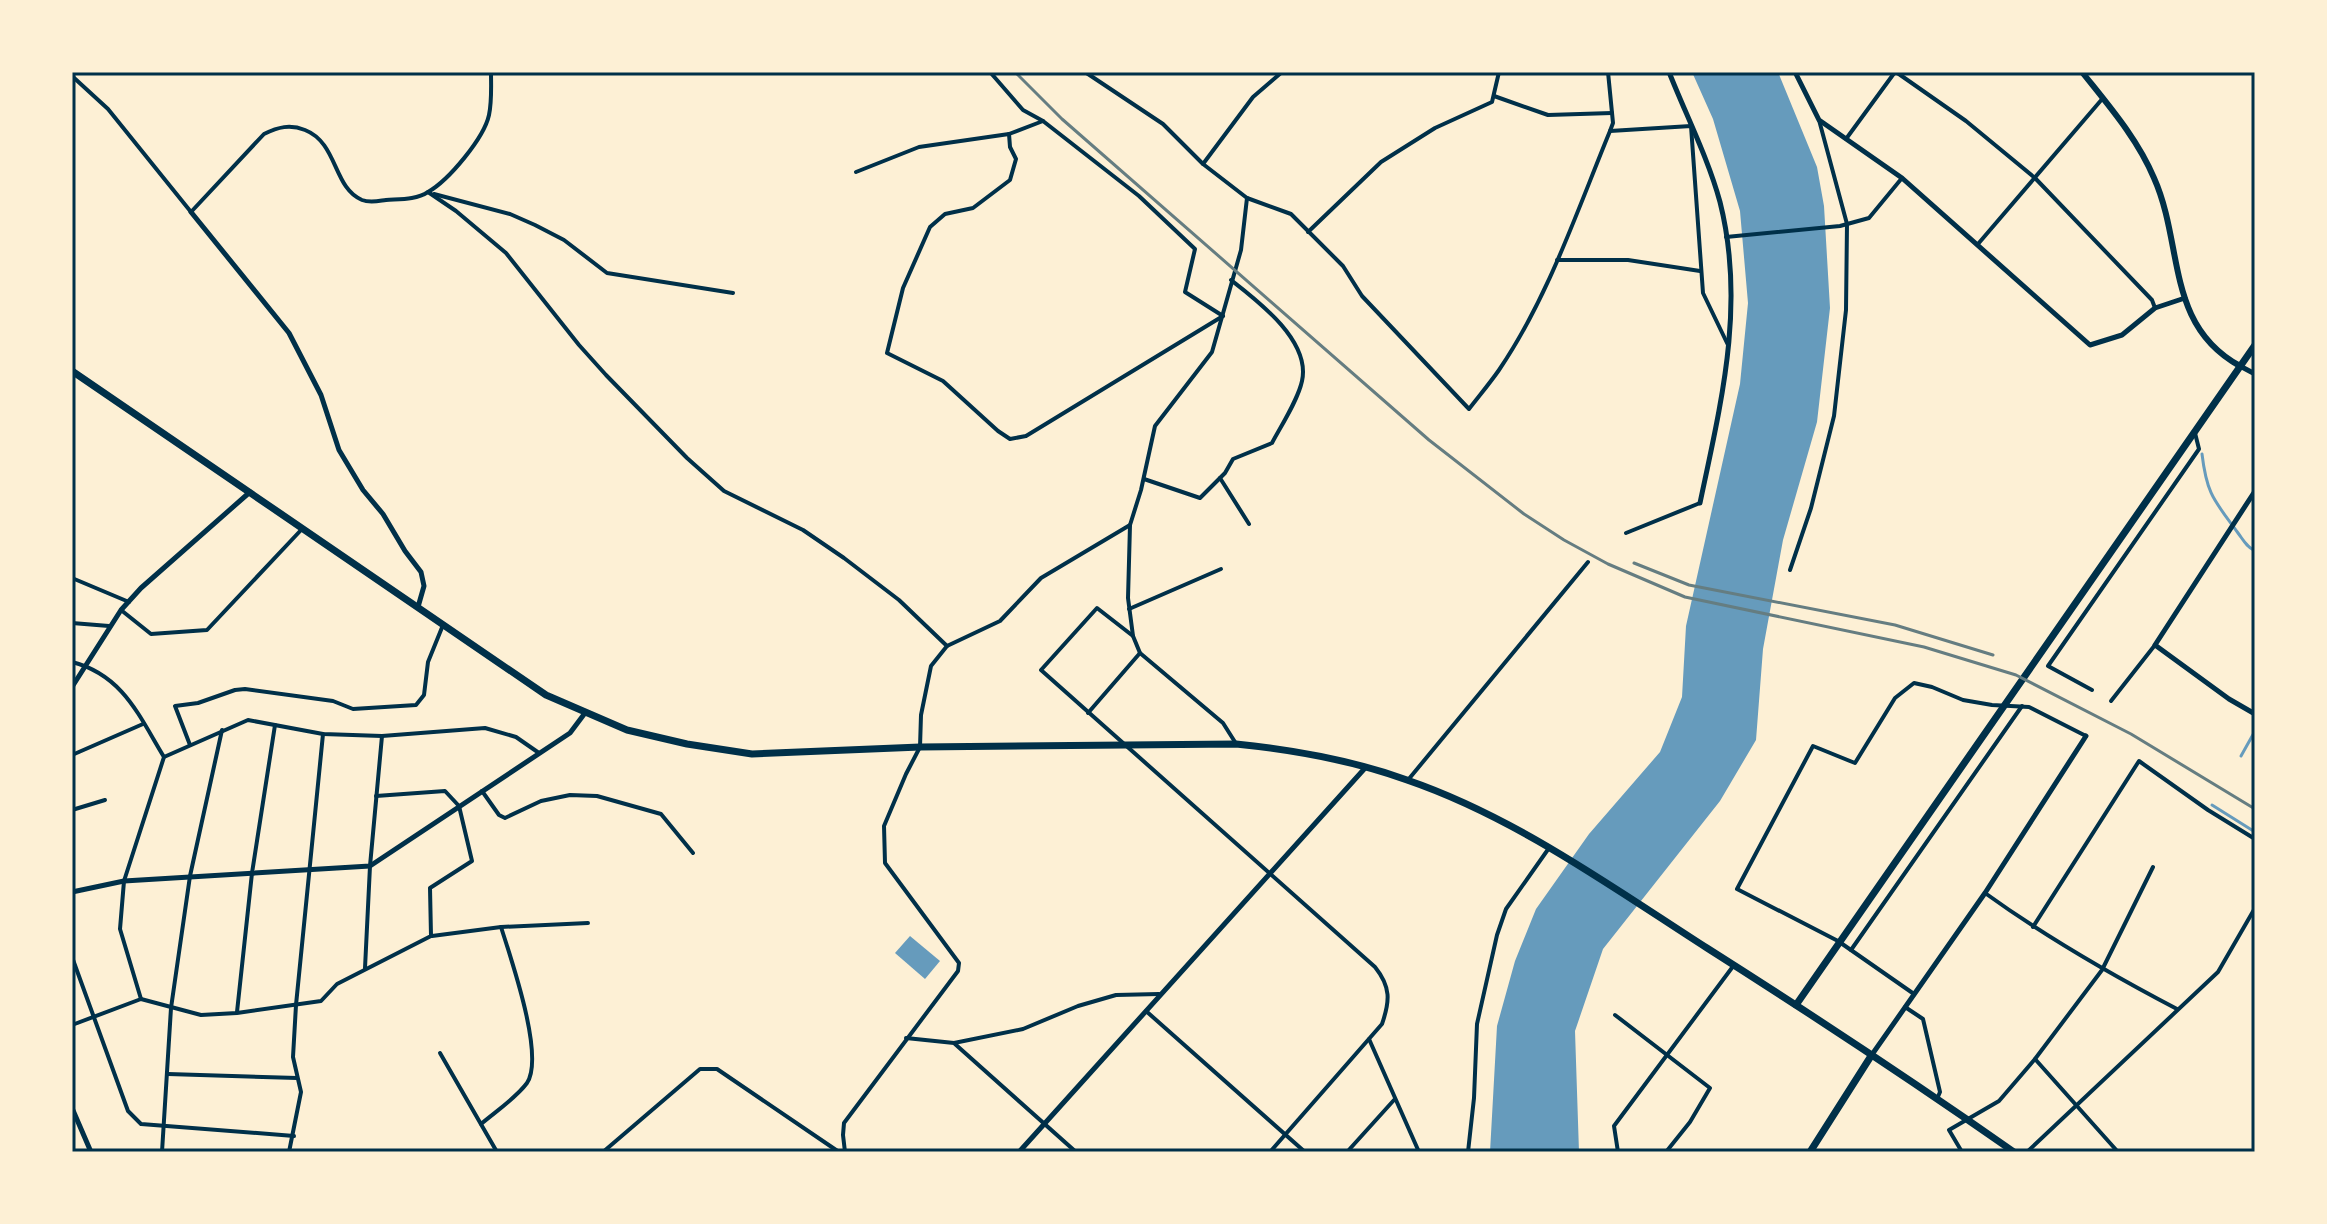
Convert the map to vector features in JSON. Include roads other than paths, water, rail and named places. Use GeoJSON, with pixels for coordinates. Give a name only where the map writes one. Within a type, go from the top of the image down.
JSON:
{"type":"FeatureCollection","features":[{"type":"Feature","properties":{"kind":"highway"},"geometry":{"type":"LineString","coordinates":[[1796,1005],[2255,345]]}},
{"type":"Feature","properties":{"kind":"highway"},"geometry":{"type":"LineString","coordinates":[[72,371],[546,695],[627,730],[687,744],[752,754],[920,747],[1236,744],[1285,749],[1366,767],[1449,796],[1550,849],[1796,1005],[2014,1152]]}},
{"type":"Feature","properties":{"kind":"highway"},"geometry":{"type":"LineString","coordinates":[[1810,1152],[1871,1056]]}},
{"type":"Feature","properties":{"kind":"main road"},"geometry":{"type":"LineString","coordinates":[[2082,72],[2137,144],[2156,181],[2189,313],[2203,336],[2227,359],[2240,366]]}},
{"type":"Feature","properties":{"kind":"street"},"geometry":{"type":"LineString","coordinates":[[191,212],[264,134],[279,127],[297,127],[318,135],[346,185],[354,196],[366,202],[414,198],[428,192],[444,179],[481,136],[489,116],[491,72]]}},
{"type":"Feature","properties":{"kind":"street"},"geometry":{"type":"LineString","coordinates":[[990,72],[1023,110],[1043,121],[1139,196],[1195,249],[1185,292],[1223,316]]}},
{"type":"Feature","properties":{"kind":"street"},"geometry":{"type":"LineString","coordinates":[[1085,72],[1163,124],[1203,164],[1247,198],[1291,214],[1343,266],[1362,296],[1469,409],[1500,369],[1557,260],[1610,131],[1612,113],[1608,72]]}},
{"type":"Feature","properties":{"kind":"street"},"geometry":{"type":"LineString","coordinates":[[1203,164],[1253,97],[1282,72]]}},
{"type":"Feature","properties":{"kind":"street"},"geometry":{"type":"LineString","coordinates":[[1308,232],[1381,162],[1435,128],[1492,102],[1499,72]]}},
{"type":"Feature","properties":{"kind":"street"},"geometry":{"type":"LineString","coordinates":[[1626,533],[1700,503],[1728,367],[1732,307],[1730,237],[1720,202],[1669,72]]}},
{"type":"Feature","properties":{"kind":"street"},"geometry":{"type":"LineString","coordinates":[[1790,570],[1811,508],[1834,416],[1846,310],[1847,224],[1819,120],[1795,72]]}},
{"type":"Feature","properties":{"kind":"street"},"geometry":{"type":"LineString","coordinates":[[1846,139],[1896,72],[1966,121],[2035,178],[2152,300],[2155,308]]}},
{"type":"Feature","properties":{"kind":"street"},"geometry":{"type":"LineString","coordinates":[[72,76],[108,109],[268,305],[305,362],[321,395],[339,450],[421,572],[424,586],[418,610]]}},
{"type":"Feature","properties":{"kind":"street"},"geometry":{"type":"LineString","coordinates":[[1494,96],[1548,115],[1612,113]]}},
{"type":"Feature","properties":{"kind":"street"},"geometry":{"type":"LineString","coordinates":[[1978,244],[2103,98]]}},
{"type":"Feature","properties":{"kind":"street"},"geometry":{"type":"LineString","coordinates":[[1819,120],[1902,178],[2090,345],[2122,335],[2155,308],[2185,298]]}},
{"type":"Feature","properties":{"kind":"street"},"geometry":{"type":"LineString","coordinates":[[856,172],[919,147],[1009,134],[1043,121]]}},
{"type":"Feature","properties":{"kind":"street"},"geometry":{"type":"LineString","coordinates":[[1610,131],[1691,126]]}},
{"type":"Feature","properties":{"kind":"street"},"geometry":{"type":"LineString","coordinates":[[1691,126],[1703,293],[1729,347]]}},
{"type":"Feature","properties":{"kind":"street"},"geometry":{"type":"LineString","coordinates":[[1009,134],[1010,147],[1016,159],[1010,180],[973,208],[945,214],[930,227],[903,288],[887,353],[943,381],[1010,439],[1026,436],[1223,316]]}},
{"type":"Feature","properties":{"kind":"street"},"geometry":{"type":"LineString","coordinates":[[1730,237],[1840,226],[1869,218],[1902,178]]}},
{"type":"Feature","properties":{"kind":"street"},"geometry":{"type":"LineString","coordinates":[[428,192],[510,214],[535,225],[564,240],[607,273],[733,293]]}},
{"type":"Feature","properties":{"kind":"street"},"geometry":{"type":"LineString","coordinates":[[428,192],[506,253],[597,365],[687,458],[724,491],[803,530],[844,558],[899,600],[947,646]]}},
{"type":"Feature","properties":{"kind":"street"},"geometry":{"type":"LineString","coordinates":[[1236,744],[1223,723],[1140,653],[1133,636],[1129,609],[1130,525],[1155,426],[1212,352],[1241,250],[1247,198]]}},
{"type":"Feature","properties":{"kind":"street"},"geometry":{"type":"LineString","coordinates":[[1557,260],[1628,260],[1700,271]]}},
{"type":"Feature","properties":{"kind":"street"},"geometry":{"type":"LineString","coordinates":[[1144,479],[1200,498],[1233,459],[1272,443],[1302,381],[1301,354],[1268,309],[1231,280]]}},
{"type":"Feature","properties":{"kind":"street"},"geometry":{"type":"LineString","coordinates":[[2240,366],[2255,374]]}},
{"type":"Feature","properties":{"kind":"street"},"geometry":{"type":"LineString","coordinates":[[2092,690],[2048,666],[2199,449],[2195,433]]}},
{"type":"Feature","properties":{"kind":"street"},"geometry":{"type":"LineString","coordinates":[[1220,478],[1249,524]]}},
{"type":"Feature","properties":{"kind":"street"},"geometry":{"type":"LineString","coordinates":[[2111,701],[2155,645],[2255,491]]}},
{"type":"Feature","properties":{"kind":"street"},"geometry":{"type":"LineString","coordinates":[[72,687],[121,610],[141,588],[250,492]]}},
{"type":"Feature","properties":{"kind":"street"},"geometry":{"type":"LineString","coordinates":[[845,1152],[844,1123],[958,971],[959,963],[885,863],[884,826],[920,747],[921,715],[931,666],[947,646],[1000,621],[1041,578],[1130,525]]}},
{"type":"Feature","properties":{"kind":"street"},"geometry":{"type":"LineString","coordinates":[[121,610],[151,634],[207,630],[302,529]]}},
{"type":"Feature","properties":{"kind":"street"},"geometry":{"type":"LineString","coordinates":[[1408,780],[1588,562]]}},
{"type":"Feature","properties":{"kind":"street"},"geometry":{"type":"LineString","coordinates":[[1129,609],[1221,569]]}},
{"type":"Feature","properties":{"kind":"street"},"geometry":{"type":"LineString","coordinates":[[72,578],[129,602]]}},
{"type":"Feature","properties":{"kind":"street"},"geometry":{"type":"LineString","coordinates":[[1133,636],[1097,608],[1041,670],[1270,872],[1375,967],[1385,980],[1389,1005],[1382,1024],[1270,1152]]}},
{"type":"Feature","properties":{"kind":"street"},"geometry":{"type":"LineString","coordinates":[[72,623],[111,626]]}},
{"type":"Feature","properties":{"kind":"street"},"geometry":{"type":"LineString","coordinates":[[190,745],[175,706],[198,703],[235,690],[333,701],[353,709],[416,705],[424,695],[428,662],[443,625]]}},
{"type":"Feature","properties":{"kind":"street"},"geometry":{"type":"LineString","coordinates":[[2155,645],[2229,699],[2255,714]]}},
{"type":"Feature","properties":{"kind":"street"},"geometry":{"type":"LineString","coordinates":[[1088,713],[1140,653]]}},
{"type":"Feature","properties":{"kind":"street"},"geometry":{"type":"LineString","coordinates":[[72,662],[85,665],[117,683],[164,757]]}},
{"type":"Feature","properties":{"kind":"street"},"geometry":{"type":"LineString","coordinates":[[1871,1056],[1985,893],[2086,736],[2029,707],[1963,700],[1914,683],[1895,698],[1855,763],[1813,746],[1737,889],[1838,941],[1914,994]]}},
{"type":"Feature","properties":{"kind":"street"},"geometry":{"type":"LineString","coordinates":[[1851,950],[2022,706]]}},
{"type":"Feature","properties":{"kind":"street"},"geometry":{"type":"LineString","coordinates":[[72,892],[124,881],[370,866],[570,733],[585,713]]}},
{"type":"Feature","properties":{"kind":"street"},"geometry":{"type":"LineString","coordinates":[[141,999],[120,929],[124,881],[164,757],[248,720],[323,734],[382,736],[485,728],[516,737],[539,753]]}},
{"type":"Feature","properties":{"kind":"street"},"geometry":{"type":"LineString","coordinates":[[72,755],[144,724]]}},
{"type":"Feature","properties":{"kind":"street"},"geometry":{"type":"LineString","coordinates":[[237,1013],[252,873],[275,725]]}},
{"type":"Feature","properties":{"kind":"street"},"geometry":{"type":"LineString","coordinates":[[162,1152],[171,1008],[190,876],[222,730]]}},
{"type":"Feature","properties":{"kind":"street"},"geometry":{"type":"LineString","coordinates":[[289,1152],[301,1092],[293,1057],[296,1005],[323,734]]}},
{"type":"Feature","properties":{"kind":"street"},"geometry":{"type":"LineString","coordinates":[[365,968],[370,866],[382,736]]}},
{"type":"Feature","properties":{"kind":"street"},"geometry":{"type":"LineString","coordinates":[[2033,927],[2139,761],[2255,839]]}},
{"type":"Feature","properties":{"kind":"street"},"geometry":{"type":"LineString","coordinates":[[1019,1152],[1366,767]]}},
{"type":"Feature","properties":{"kind":"street"},"geometry":{"type":"LineString","coordinates":[[376,796],[445,791],[459,806],[472,861],[430,888],[431,936]]}},
{"type":"Feature","properties":{"kind":"street"},"geometry":{"type":"LineString","coordinates":[[482,791],[499,815],[505,818],[541,801],[570,795],[597,796],[661,814],[693,853]]}},
{"type":"Feature","properties":{"kind":"street"},"geometry":{"type":"LineString","coordinates":[[72,810],[105,800]]}},
{"type":"Feature","properties":{"kind":"street"},"geometry":{"type":"LineString","coordinates":[[1468,1152],[1477,1024],[1497,935],[1506,909],[1550,849]]}},
{"type":"Feature","properties":{"kind":"street"},"geometry":{"type":"LineString","coordinates":[[1962,1152],[1949,1130],[1999,1101],[2035,1059],[2102,970],[2153,867]]}},
{"type":"Feature","properties":{"kind":"street"},"geometry":{"type":"LineString","coordinates":[[1985,893],[2102,970],[2177,1009]]}},
{"type":"Feature","properties":{"kind":"street"},"geometry":{"type":"LineString","coordinates":[[2027,1152],[2218,972],[2255,908]]}},
{"type":"Feature","properties":{"kind":"street"},"geometry":{"type":"LineString","coordinates":[[72,1025],[141,999],[201,1015],[321,1001],[337,984],[431,936],[501,927],[588,923]]}},
{"type":"Feature","properties":{"kind":"street"},"geometry":{"type":"LineString","coordinates":[[481,1124],[527,1084],[533,1067],[522,998],[501,927]]}},
{"type":"Feature","properties":{"kind":"street"},"geometry":{"type":"LineString","coordinates":[[72,957],[128,1111],[141,1124],[294,1136]]}},
{"type":"Feature","properties":{"kind":"street"},"geometry":{"type":"LineString","coordinates":[[1618,1152],[1614,1126],[1734,965]]}},
{"type":"Feature","properties":{"kind":"street"},"geometry":{"type":"LineString","coordinates":[[906,1038],[954,1043],[1023,1029],[1078,1006],[1116,995],[1161,994]]}},
{"type":"Feature","properties":{"kind":"street"},"geometry":{"type":"LineString","coordinates":[[1905,1007],[1923,1019],[1940,1092],[1937,1099]]}},
{"type":"Feature","properties":{"kind":"street"},"geometry":{"type":"LineString","coordinates":[[1146,1011],[1305,1152]]}},
{"type":"Feature","properties":{"kind":"street"},"geometry":{"type":"LineString","coordinates":[[1615,1015],[1710,1088],[1690,1122],[1666,1152]]}},
{"type":"Feature","properties":{"kind":"street"},"geometry":{"type":"LineString","coordinates":[[1369,1039],[1419,1152]]}},
{"type":"Feature","properties":{"kind":"street"},"geometry":{"type":"LineString","coordinates":[[954,1043],[1076,1152]]}},
{"type":"Feature","properties":{"kind":"street"},"geometry":{"type":"LineString","coordinates":[[440,1053],[497,1152]]}},
{"type":"Feature","properties":{"kind":"street"},"geometry":{"type":"LineString","coordinates":[[2035,1059],[2118,1152]]}},
{"type":"Feature","properties":{"kind":"street"},"geometry":{"type":"LineString","coordinates":[[603,1152],[700,1069],[717,1069],[839,1152]]}},
{"type":"Feature","properties":{"kind":"street"},"geometry":{"type":"LineString","coordinates":[[167,1074],[297,1078]]}},
{"type":"Feature","properties":{"kind":"street"},"geometry":{"type":"LineString","coordinates":[[1347,1152],[1394,1099]]}},
{"type":"Feature","properties":{"kind":"street"},"geometry":{"type":"LineString","coordinates":[[72,1108],[91,1152]]}},
{"type":"Feature","properties":{"kind":"water"},"geometry":{"type":"Polygon","coordinates":[[[1692,72],[1778,72],[1817,167],[1824,206],[1830,308],[1817,422],[1783,540],[1763,649],[1756,740],[1720,801],[1603,949],[1575,1031],[1579,1152],[1490,1152],[1497,1026],[1515,961],[1536,909],[1589,834],[1660,752],[1682,697],[1686,626],[1740,384],[1748,303],[1740,211],[1713,119],[1692,72]]]}},
{"type":"Feature","properties":{"kind":"water"},"geometry":{"type":"Polygon","coordinates":[[[910,936],[940,961],[925,979],[895,953],[910,936]]]}},
{"type":"Feature","properties":{"kind":"waterway"},"geometry":{"type":"LineString","coordinates":[[2202,454],[2206,480],[2213,497],[2245,543],[2255,551]]}},
{"type":"Feature","properties":{"kind":"waterway"},"geometry":{"type":"LineString","coordinates":[[2241,756],[2255,731]]}},
{"type":"Feature","properties":{"kind":"waterway"},"geometry":{"type":"LineString","coordinates":[[2212,805],[2255,832]]}},
{"type":"Feature","properties":{"kind":"railway"},"geometry":{"type":"LineString","coordinates":[[1015,72],[1062,119],[1429,440],[1524,514],[1564,540],[1608,564],[1685,597],[1924,647],[2016,675],[2131,734],[2255,809]]}},
{"type":"Feature","properties":{"kind":"railway"},"geometry":{"type":"LineString","coordinates":[[1634,563],[1689,585],[1895,625],[1993,655]]}}]}
